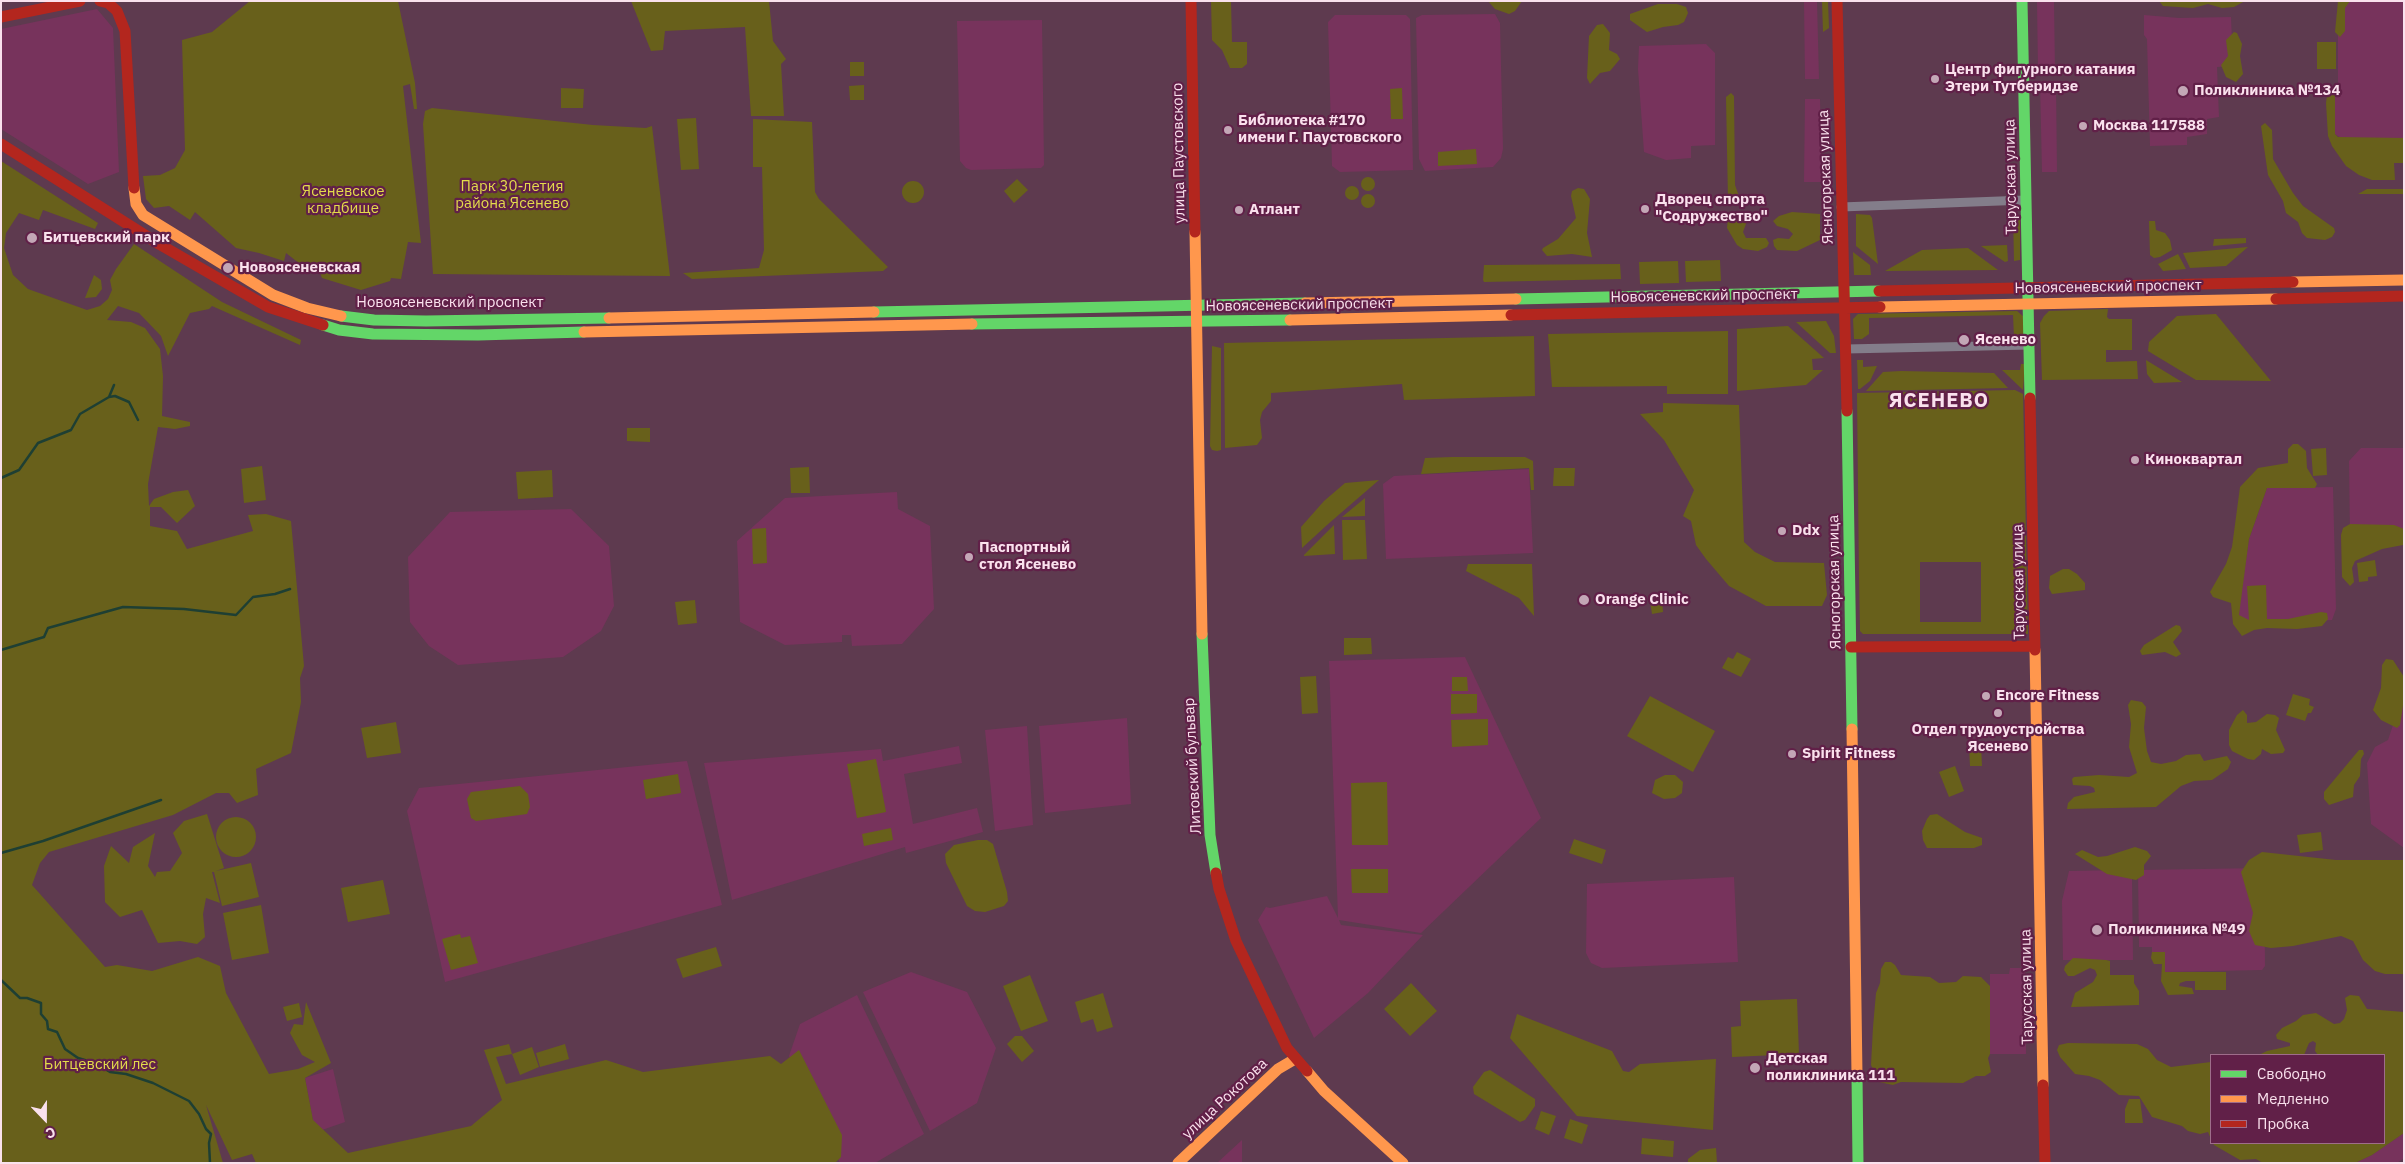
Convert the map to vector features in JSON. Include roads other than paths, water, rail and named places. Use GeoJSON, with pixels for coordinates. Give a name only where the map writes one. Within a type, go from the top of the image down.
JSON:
{"type":"FeatureCollection","features":[{"type":"Feature","properties":{"kind":"main road"},"geometry":{"type":"LineString","coordinates":[[1,17],[80,1]]}},
{"type":"Feature","properties":{"kind":"main road","name":"Новоясеневский проспект"},"geometry":{"type":"LineString","coordinates":[[100,1],[108,3],[117,11],[125,31],[134,188],[139,210],[149,220],[273,295],[307,308],[340,316],[374,320],[426,321],[2404,280]]}},
{"type":"Feature","properties":{"kind":"main road","name":"улица Паустовского"},"geometry":{"type":"LineString","coordinates":[[1191,1],[1198,305]]}},
{"type":"Feature","properties":{"kind":"main road","name":"Ясногорская улица"},"geometry":{"type":"LineString","coordinates":[[1837,1],[1845,292],[1858,1163]]}},
{"type":"Feature","properties":{"kind":"main road","name":"Тарусская улица"},"geometry":{"type":"LineString","coordinates":[[2022,1],[2045,1163]]}},
{"type":"Feature","properties":{"kind":"main road","name":"Новоясеневский проспект"},"geometry":{"type":"LineString","coordinates":[[1,144],[159,244],[268,307],[339,330],[397,335],[478,335],[2404,296]]}},
{"type":"Feature","properties":{"kind":"main road","name":"Литовский бульвар"},"geometry":{"type":"LineString","coordinates":[[1198,305],[1203,660],[1210,835],[1219,889],[1236,941],[1287,1048],[1295,1059],[1351,1117],[1403,1163]]}},
{"type":"Feature","properties":{"kind":"main road"},"geometry":{"type":"LineString","coordinates":[[1851,648],[2035,646]]}},
{"type":"Feature","properties":{"kind":"main road","name":"улица Рокотова"},"geometry":{"type":"LineString","coordinates":[[1178,1163],[1278,1069],[1295,1059]]}},
{"type":"Feature","properties":{"kind":"street"},"geometry":{"type":"LineString","coordinates":[[1842,207],[2026,200]]}},
{"type":"Feature","properties":{"kind":"street"},"geometry":{"type":"LineString","coordinates":[[1004,310],[999,312],[997,317],[999,322],[1004,324]]}},
{"type":"Feature","properties":{"kind":"street"},"geometry":{"type":"LineString","coordinates":[[952,311],[957,312],[959,317],[957,322],[952,324]]}},
{"type":"Feature","properties":{"kind":"street"},"geometry":{"type":"LineString","coordinates":[[1846,350],[2030,346]]}},
{"type":"Feature","properties":{"kind":"waterway"},"geometry":{"type":"LineString","coordinates":[[109,397],[114,385]]}},
{"type":"Feature","properties":{"kind":"waterway"},"geometry":{"type":"LineString","coordinates":[[1,478],[19,470],[38,443],[71,430],[80,414],[109,397],[115,396],[129,402],[138,420]]}},
{"type":"Feature","properties":{"kind":"waterway"},"geometry":{"type":"LineString","coordinates":[[1,650],[44,637],[48,628],[123,607],[184,609],[236,615],[253,597],[275,594],[290,589]]}},
{"type":"Feature","properties":{"kind":"waterway"},"geometry":{"type":"LineString","coordinates":[[1,853],[43,841],[161,800]]}},
{"type":"Feature","properties":{"kind":"waterway"},"geometry":{"type":"LineString","coordinates":[[1,980],[20,998],[27,998],[41,1003],[41,1014],[47,1021],[48,1029],[57,1032],[65,1049],[78,1058],[95,1063],[110,1072],[126,1074],[153,1083],[189,1101],[211,1134],[209,1143],[210,1163]]}},
{"type":"Feature","properties":{"kind":"place","name":"Центр фигурного катания Этери Тутберидзе"},"geometry":{"type":"Point","coordinates":[1935,79]}},
{"type":"Feature","properties":{"kind":"place","name":"Поликлиника №134"},"geometry":{"type":"Point","coordinates":[2183,91]}},
{"type":"Feature","properties":{"kind":"place","name":"Москва 117588"},"geometry":{"type":"Point","coordinates":[2083,126]}},
{"type":"Feature","properties":{"kind":"place","name":"Библиотека #170 имени Г. Паустовского"},"geometry":{"type":"Point","coordinates":[1228,130]}},
{"type":"Feature","properties":{"kind":"place","name":"Дворец спорта \"Содружество\""},"geometry":{"type":"Point","coordinates":[1645,209]}},
{"type":"Feature","properties":{"kind":"place","name":"Атлант"},"geometry":{"type":"Point","coordinates":[1239,210]}},
{"type":"Feature","properties":{"kind":"place","name":"Битцевский парк"},"geometry":{"type":"Point","coordinates":[32,238]}},
{"type":"Feature","properties":{"kind":"place","name":"Новоясеневская"},"geometry":{"type":"Point","coordinates":[228,268]}},
{"type":"Feature","properties":{"kind":"place","name":"Ясенево"},"geometry":{"type":"Point","coordinates":[1964,340]}},
{"type":"Feature","properties":{"kind":"place","name":"Киноквартал"},"geometry":{"type":"Point","coordinates":[2135,460]}},
{"type":"Feature","properties":{"kind":"place","name":"Ddx"},"geometry":{"type":"Point","coordinates":[1782,531]}},
{"type":"Feature","properties":{"kind":"place","name":"Паспортный стол Ясенево"},"geometry":{"type":"Point","coordinates":[969,557]}},
{"type":"Feature","properties":{"kind":"place","name":"Orange Clinic"},"geometry":{"type":"Point","coordinates":[1584,600]}},
{"type":"Feature","properties":{"kind":"place","name":"Encore Fitness"},"geometry":{"type":"Point","coordinates":[1986,696]}},
{"type":"Feature","properties":{"kind":"place","name":"Отдел трудоустройства Ясенево"},"geometry":{"type":"Point","coordinates":[1998,713]}},
{"type":"Feature","properties":{"kind":"place","name":"Spirit Fitness"},"geometry":{"type":"Point","coordinates":[1792,754]}},
{"type":"Feature","properties":{"kind":"place","name":"Поликлиника №49"},"geometry":{"type":"Point","coordinates":[2097,930]}},
{"type":"Feature","properties":{"kind":"place","name":"Детская поликлиника 111"},"geometry":{"type":"Point","coordinates":[1755,1068]}},
{"type":"Feature","properties":{"kind":"district","name":"ЯСЕНЕВО"},"geometry":{"type":"Point","coordinates":[1939,401]}},
{"type":"Feature","properties":{"kind":"park label","name":"Парк 30-летия района Ясенево"},"geometry":{"type":"Point","coordinates":[512,196]}},
{"type":"Feature","properties":{"kind":"park label","name":"Ясеневское кладбище"},"geometry":{"type":"Point","coordinates":[343,200]}},
{"type":"Feature","properties":{"kind":"park label","name":"Битцевский лес"},"geometry":{"type":"Point","coordinates":[100,1065]}}]}
